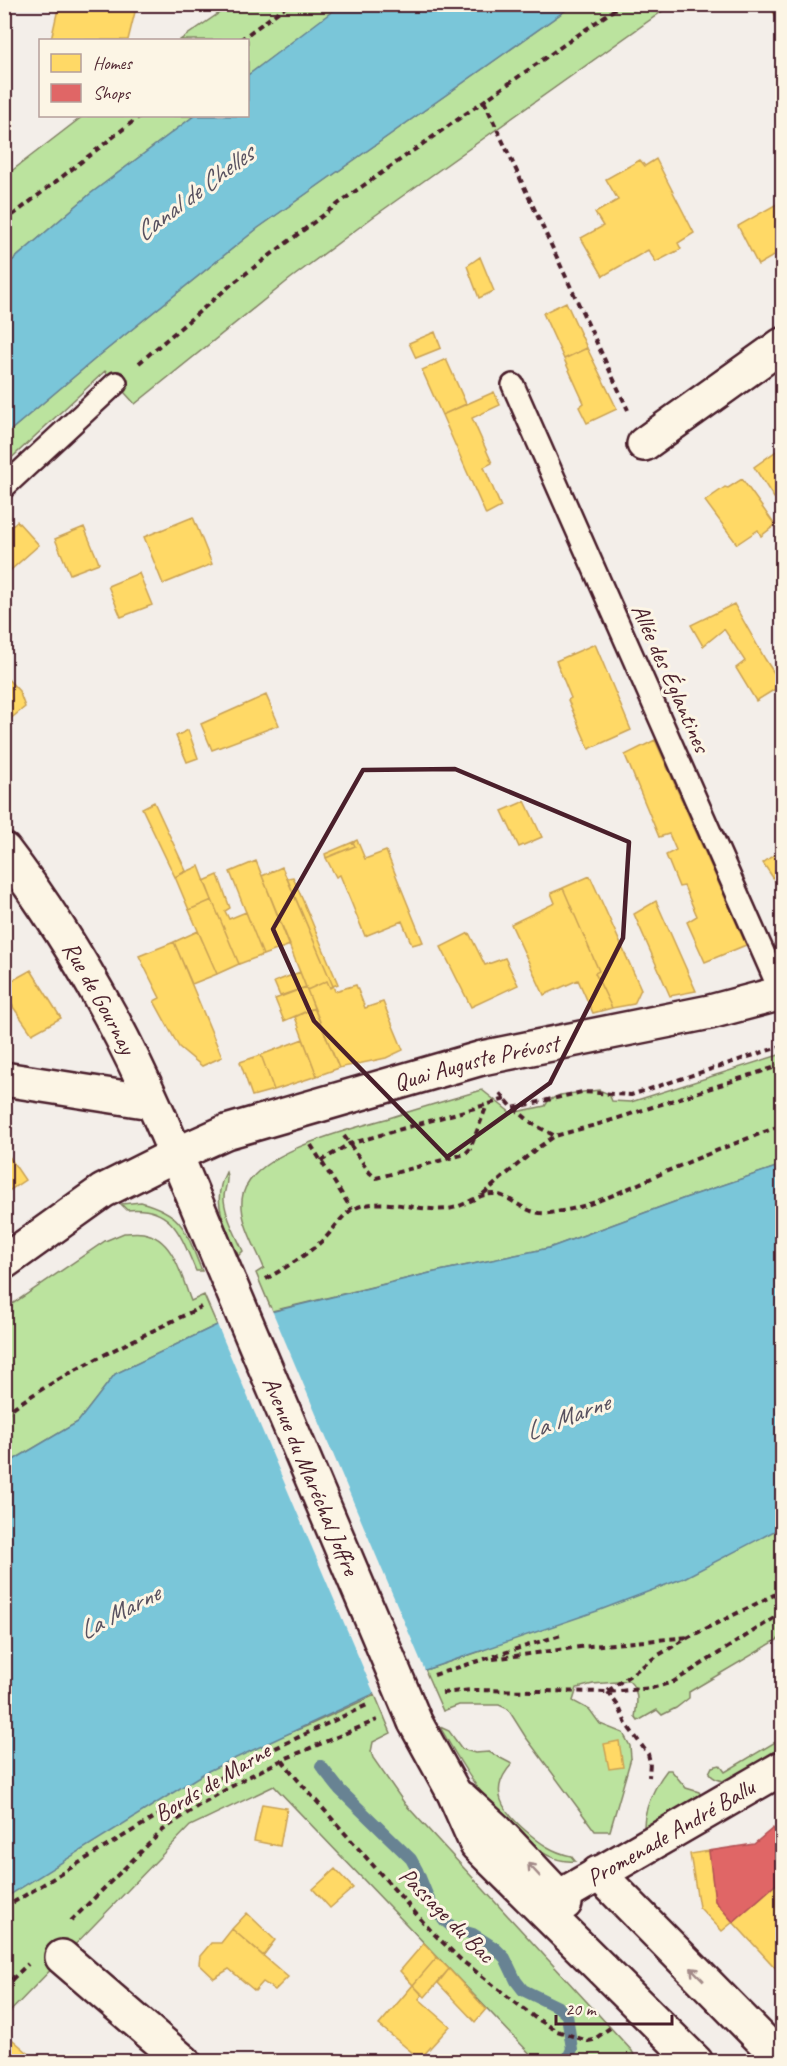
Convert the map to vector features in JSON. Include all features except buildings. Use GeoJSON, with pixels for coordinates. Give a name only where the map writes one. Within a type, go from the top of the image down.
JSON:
{"type":"FeatureCollection","features":[{"type":"Feature","properties":{"kind":"street"},"geometry":{"type":"LineString","coordinates":[[644,444],[783,345]]}},
{"type":"Feature","properties":{"kind":"street","name":"Rue de Gournay"},"geometry":{"type":"LineString","coordinates":[[4,850],[41,901],[110,1015],[130,1053],[175,1155]]}},
{"type":"Feature","properties":{"kind":"street","name":"Quai Auguste Prévost"},"geometry":{"type":"LineString","coordinates":[[4,1262],[103,1191],[226,1132],[482,1058],[710,1011],[782,993]]}},
{"type":"Feature","properties":{"kind":"street"},"geometry":{"type":"LineString","coordinates":[[4,1079],[151,1102]]}},
{"type":"Feature","properties":{"kind":"street","name":"Avenue du Maréchal Joffre"},"geometry":{"type":"LineString","coordinates":[[175,1155],[232,1290],[400,1719],[454,1793],[477,1845],[696,2061]]}},
{"type":"Feature","properties":{"kind":"street","name":"Promenade André Ballu"},"geometry":{"type":"LineString","coordinates":[[559,1897],[783,1768]]}},
{"type":"Feature","properties":{"kind":"street","name":"Avenue du Maréchal Joffre"},"geometry":{"type":"LineString","coordinates":[[454,1793],[497,1830],[559,1897],[723,2061]]}},
{"type":"Feature","properties":{"kind":"street"},"geometry":{"type":"LineString","coordinates":[[598,1873],[783,2060]]}},
{"type":"Feature","properties":{"kind":"street"},"geometry":{"type":"LineString","coordinates":[[54,1947],[184,2061]]}},
{"type":"Feature","properties":{"kind":"lane"},"geometry":{"type":"LineString","coordinates":[[4,487],[116,383]]}},
{"type":"Feature","properties":{"kind":"lane","name":"Allée des Églantines"},"geometry":{"type":"LineString","coordinates":[[513,385],[782,993]]}},
{"type":"Feature","properties":{"kind":"path"},"geometry":{"type":"LineString","coordinates":[[241,39],[289,4]]}},
{"type":"Feature","properties":{"kind":"path"},"geometry":{"type":"LineString","coordinates":[[116,383],[232,284],[350,195],[622,4]]}},
{"type":"Feature","properties":{"kind":"path"},"geometry":{"type":"LineString","coordinates":[[484,101],[644,444]]}},
{"type":"Feature","properties":{"kind":"path"},"geometry":{"type":"LineString","coordinates":[[4,222],[139,117]]}},
{"type":"Feature","properties":{"kind":"path"},"geometry":{"type":"LineString","coordinates":[[513,1108],[582,1092],[631,1095],[783,1047]]}},
{"type":"Feature","properties":{"kind":"path"},"geometry":{"type":"LineString","coordinates":[[4,1414],[30,1396],[102,1357],[232,1290],[288,1266],[323,1240],[347,1213],[358,1207],[380,1204],[444,1210],[460,1208],[482,1194],[555,1136],[783,1065]]}},
{"type":"Feature","properties":{"kind":"path"},"geometry":{"type":"LineString","coordinates":[[495,1087],[513,1108],[533,1124],[555,1136]]}},
{"type":"Feature","properties":{"kind":"path"},"geometry":{"type":"LineString","coordinates":[[321,1161],[349,1144],[506,1100]]}},
{"type":"Feature","properties":{"kind":"path"},"geometry":{"type":"LineString","coordinates":[[343,1134],[370,1173],[376,1178],[465,1154],[470,1149],[487,1105]]}},
{"type":"Feature","properties":{"kind":"path"},"geometry":{"type":"LineString","coordinates":[[482,1194],[497,1194],[525,1210],[546,1214],[572,1209],[608,1198],[676,1167],[783,1125]]}},
{"type":"Feature","properties":{"kind":"path"},"geometry":{"type":"LineString","coordinates":[[308,1138],[352,1210]]}},
{"type":"Feature","properties":{"kind":"path"},"geometry":{"type":"LineString","coordinates":[[608,1692],[657,1656],[689,1637],[783,1591]]}},
{"type":"Feature","properties":{"kind":"path"},"geometry":{"type":"LineString","coordinates":[[435,1694],[472,1690],[608,1692],[652,1688],[673,1682],[783,1613]]}},
{"type":"Feature","properties":{"kind":"path"},"geometry":{"type":"LineString","coordinates":[[428,1677],[561,1635]]}},
{"type":"Feature","properties":{"kind":"path"},"geometry":{"type":"LineString","coordinates":[[482,1660],[580,1647],[689,1637]]}},
{"type":"Feature","properties":{"kind":"path"},"geometry":{"type":"LineString","coordinates":[[608,1692],[619,1707],[626,1724],[648,1754],[649,1777]]}},
{"type":"Feature","properties":{"kind":"path","name":"Bords de Marne"},"geometry":{"type":"LineString","coordinates":[[4,1908],[250,1760],[377,1701]]}},
{"type":"Feature","properties":{"kind":"path","name":"Bords de Marne"},"geometry":{"type":"LineString","coordinates":[[4,1987],[54,1947],[163,1830],[218,1794],[282,1760],[400,1719]]}},
{"type":"Feature","properties":{"kind":"path","name":"Passage du Bac"},"geometry":{"type":"LineString","coordinates":[[282,1760],[432,1932],[461,1960],[498,1990],[556,2031],[581,2040],[593,2040],[615,2024]]}},
{"type":"Feature","properties":{"kind":"highlighted area"},"geometry":{"type":"Polygon","coordinates":[[[455,769],[629,842],[623,938],[550,1083],[447,1157],[314,1021],[273,929],[363,770],[455,769]]]}},
{"type":"Feature","properties":{"kind":"green space"},"geometry":{"type":"Polygon","coordinates":[[[231,5],[342,5],[249,74],[249,39],[181,39],[231,5]]]}},
{"type":"Feature","properties":{"kind":"green space"},"geometry":{"type":"Polygon","coordinates":[[[573,5],[671,5],[373,217],[290,279],[135,404],[105,371],[5,464],[5,435],[95,359],[258,228],[573,5]]]}},
{"type":"Feature","properties":{"kind":"green space"},"geometry":{"type":"Polygon","coordinates":[[[82,117],[193,117],[90,194],[5,267],[5,176],[82,117]]]}},
{"type":"Feature","properties":{"kind":"green space"},"geometry":{"type":"Polygon","coordinates":[[[782,1054],[782,1165],[549,1248],[430,1273],[272,1311],[256,1273],[264,1268],[248,1232],[242,1203],[243,1194],[251,1179],[284,1154],[329,1136],[482,1090],[511,1113],[545,1106],[549,1100],[560,1095],[599,1090],[609,1094],[612,1101],[631,1102],[782,1054]]]}},
{"type":"Feature","properties":{"kind":"green space"},"geometry":{"type":"Polygon","coordinates":[[[226,1172],[225,1207],[243,1251],[238,1256],[225,1224],[220,1204],[221,1183],[226,1172]]]}},
{"type":"Feature","properties":{"kind":"green space"},"geometry":{"type":"Polygon","coordinates":[[[141,1202],[156,1207],[176,1219],[187,1235],[202,1271],[196,1271],[180,1235],[165,1218],[155,1212],[127,1210],[121,1204],[141,1202]]]}},
{"type":"Feature","properties":{"kind":"green space"},"geometry":{"type":"Polygon","coordinates":[[[124,1233],[143,1233],[154,1236],[162,1242],[180,1270],[191,1301],[204,1295],[217,1325],[115,1374],[78,1422],[5,1465],[5,1309],[105,1241],[124,1233]]]}},
{"type":"Feature","properties":{"kind":"green space"},"geometry":{"type":"Polygon","coordinates":[[[782,1496],[782,1637],[689,1692],[689,1698],[676,1708],[662,1715],[657,1710],[638,1721],[635,1717],[636,1693],[629,1681],[593,1684],[577,1688],[573,1701],[590,1710],[600,1724],[623,1733],[630,1746],[631,1758],[610,1831],[595,1831],[525,1736],[508,1709],[499,1705],[459,1705],[443,1711],[425,1670],[481,1651],[782,1496]]]}},
{"type":"Feature","properties":{"kind":"green space"},"geometry":{"type":"Polygon","coordinates":[[[375,1695],[391,1733],[373,1742],[371,1752],[405,1804],[632,2051],[635,2057],[631,2062],[537,2061],[274,1786],[190,1826],[5,2017],[5,1845],[307,1726],[375,1695]]]}},
{"type":"Feature","properties":{"kind":"green space"},"geometry":{"type":"Polygon","coordinates":[[[440,1727],[449,1731],[462,1749],[475,1753],[489,1752],[512,1764],[500,1783],[499,1792],[505,1808],[536,1839],[552,1849],[571,1856],[575,1861],[560,1860],[546,1855],[509,1824],[476,1786],[440,1727]]]}},
{"type":"Feature","properties":{"kind":"green space"},"geometry":{"type":"Polygon","coordinates":[[[782,1738],[782,1750],[731,1780],[719,1780],[709,1773],[712,1767],[720,1765],[725,1772],[782,1738]]]}},
{"type":"Feature","properties":{"kind":"green space"},"geometry":{"type":"Polygon","coordinates":[[[667,1770],[671,1770],[686,1788],[699,1792],[702,1797],[647,1829],[644,1826],[648,1804],[667,1770]]]}},
{"type":"Feature","properties":{"kind":"water","name":"Canal de Chelles"},"geometry":{"type":"Polygon","coordinates":[[[342,4],[573,5],[258,228],[95,359],[5,435],[5,267],[90,194],[193,117],[249,117],[249,74],[342,4]]]}},
{"type":"Feature","properties":{"kind":"water","name":"La Marne"},"geometry":{"type":"Polygon","coordinates":[[[782,1165],[782,1527],[684,1578],[600,1610],[425,1670],[206,1772],[5,1898],[5,1465],[78,1422],[115,1374],[217,1325],[430,1273],[549,1248],[782,1165]]]}},
{"type":"Feature","properties":{"kind":"pier"},"geometry":{"type":"Polygon","coordinates":[[[271,1308],[426,1673],[376,1698],[216,1322],[271,1308]]]}},
{"type":"Feature","properties":{"kind":"waterway"},"geometry":{"type":"LineString","coordinates":[[321,1766],[340,1790],[411,1859],[430,1902],[445,1921],[455,1929],[473,1934],[495,1948],[505,1958],[523,1990],[558,2007],[567,2015],[572,2049],[566,2062]]}}]}
